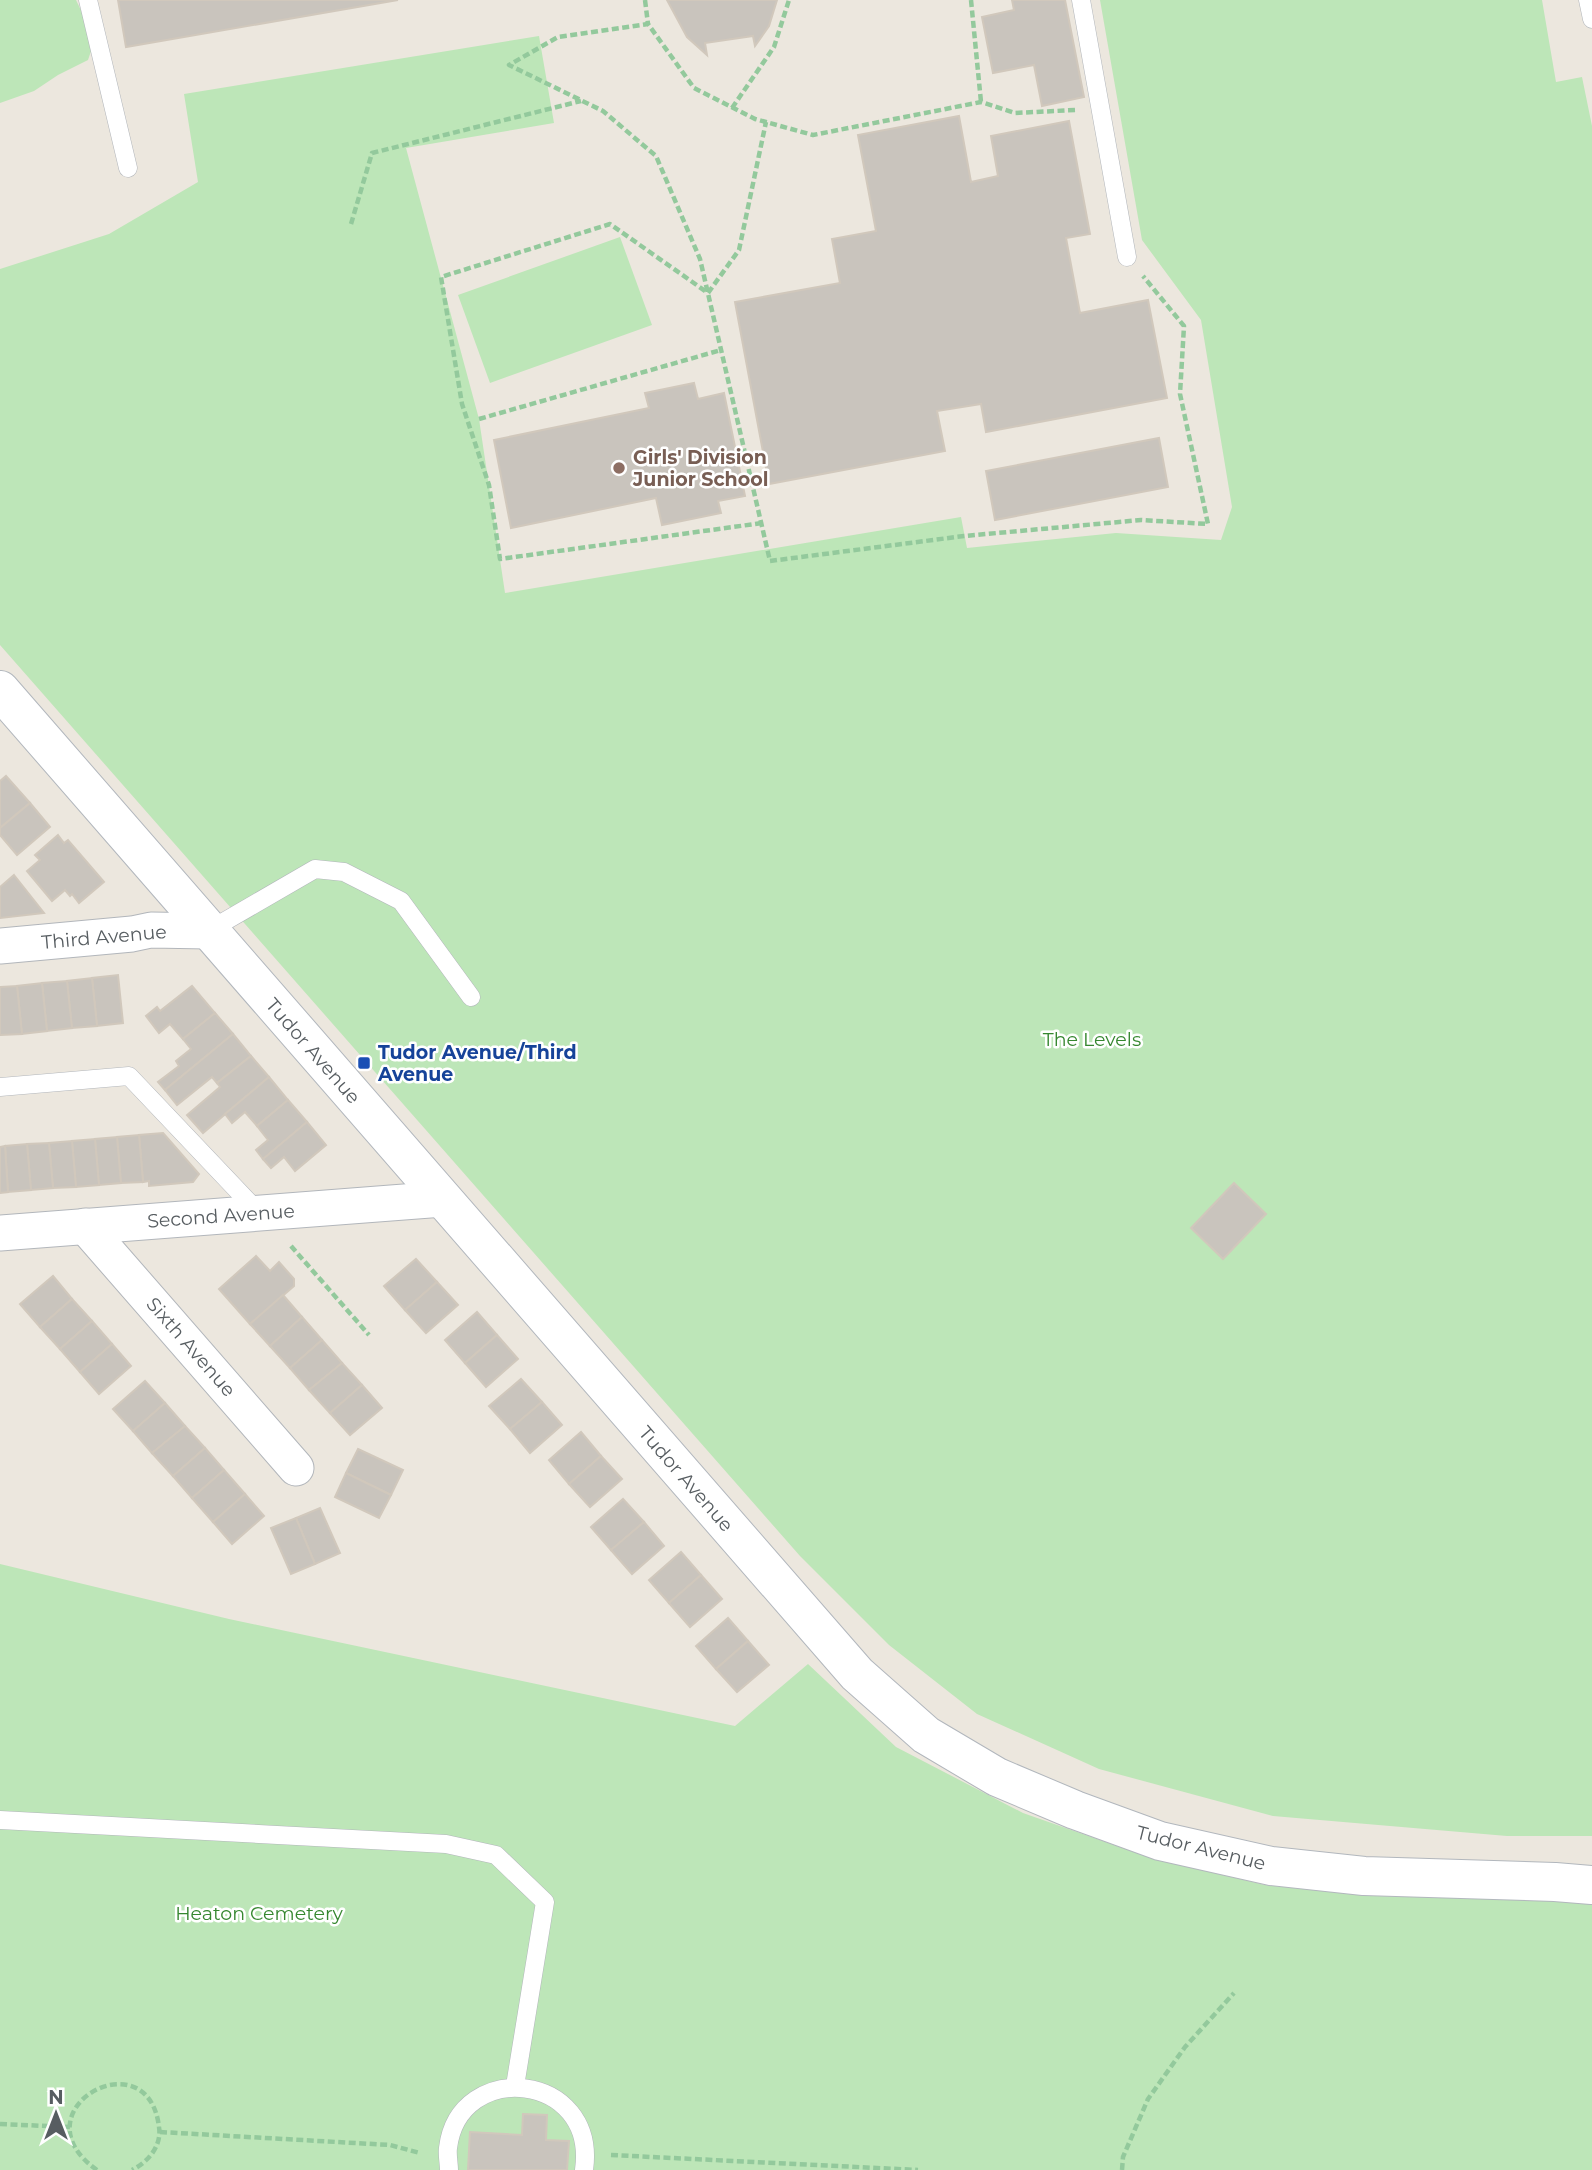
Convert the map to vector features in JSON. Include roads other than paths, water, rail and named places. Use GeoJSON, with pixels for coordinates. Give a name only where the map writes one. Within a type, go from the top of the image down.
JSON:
{"type":"FeatureCollection","features":[{"type":"Feature","properties":{"kind":"main road","name":"Tudor Avenue"},"geometry":{"type":"LineString","coordinates":[[0,690],[857,1674],[926,1735],[998,1777],[1075,1810],[1160,1841],[1271,1866],[1364,1876],[1592,1885]]}},
{"type":"Feature","properties":{"kind":"street","name":"Third Avenue"},"geometry":{"type":"LineString","coordinates":[[0,946],[151,930],[208,931]]}},
{"type":"Feature","properties":{"kind":"street","name":"Second Avenue"},"geometry":{"type":"LineString","coordinates":[[0,1233],[443,1199]]}},
{"type":"Feature","properties":{"kind":"street","name":"Sixth Avenue"},"geometry":{"type":"LineString","coordinates":[[85,1226],[296,1468]]}},
{"type":"Feature","properties":{"kind":"lane"},"geometry":{"type":"LineString","coordinates":[[88,0],[128,168]]}},
{"type":"Feature","properties":{"kind":"lane"},"geometry":{"type":"LineString","coordinates":[[1081,0],[1127,257]]}},
{"type":"Feature","properties":{"kind":"lane"},"geometry":{"type":"LineString","coordinates":[[1588,0],[1592,19]]}},
{"type":"Feature","properties":{"kind":"lane"},"geometry":{"type":"LineString","coordinates":[[208,931],[315,869],[344,872],[401,901],[471,996]]}},
{"type":"Feature","properties":{"kind":"lane"},"geometry":{"type":"LineString","coordinates":[[0,1087],[130,1076],[261,1213]]}},
{"type":"Feature","properties":{"kind":"lane"},"geometry":{"type":"LineString","coordinates":[[0,1820],[446,1844],[496,1855],[545,1902],[515,2087]]}},
{"type":"Feature","properties":{"kind":"lane"},"geometry":{"type":"LineString","coordinates":[[443,2162],[453,2130],[462,2113],[477,2099],[495,2090],[515,2087],[536,2090],[556,2099],[572,2114],[582,2133],[585,2162]]}},
{"type":"Feature","properties":{"kind":"place","name":"Girls' Division Junior School"},"geometry":{"type":"Point","coordinates":[619,468]}},
{"type":"Feature","properties":{"kind":"place","name":"Tudor Avenue/Third Avenue"},"geometry":{"type":"Point","coordinates":[364,1063]}},
{"type":"Feature","properties":{"kind":"park label","name":"The Levels"},"geometry":{"type":"Point","coordinates":[1092,1039]}},
{"type":"Feature","properties":{"kind":"park label","name":"Heaton Cemetery"},"geometry":{"type":"Point","coordinates":[259,1913]}}]}
